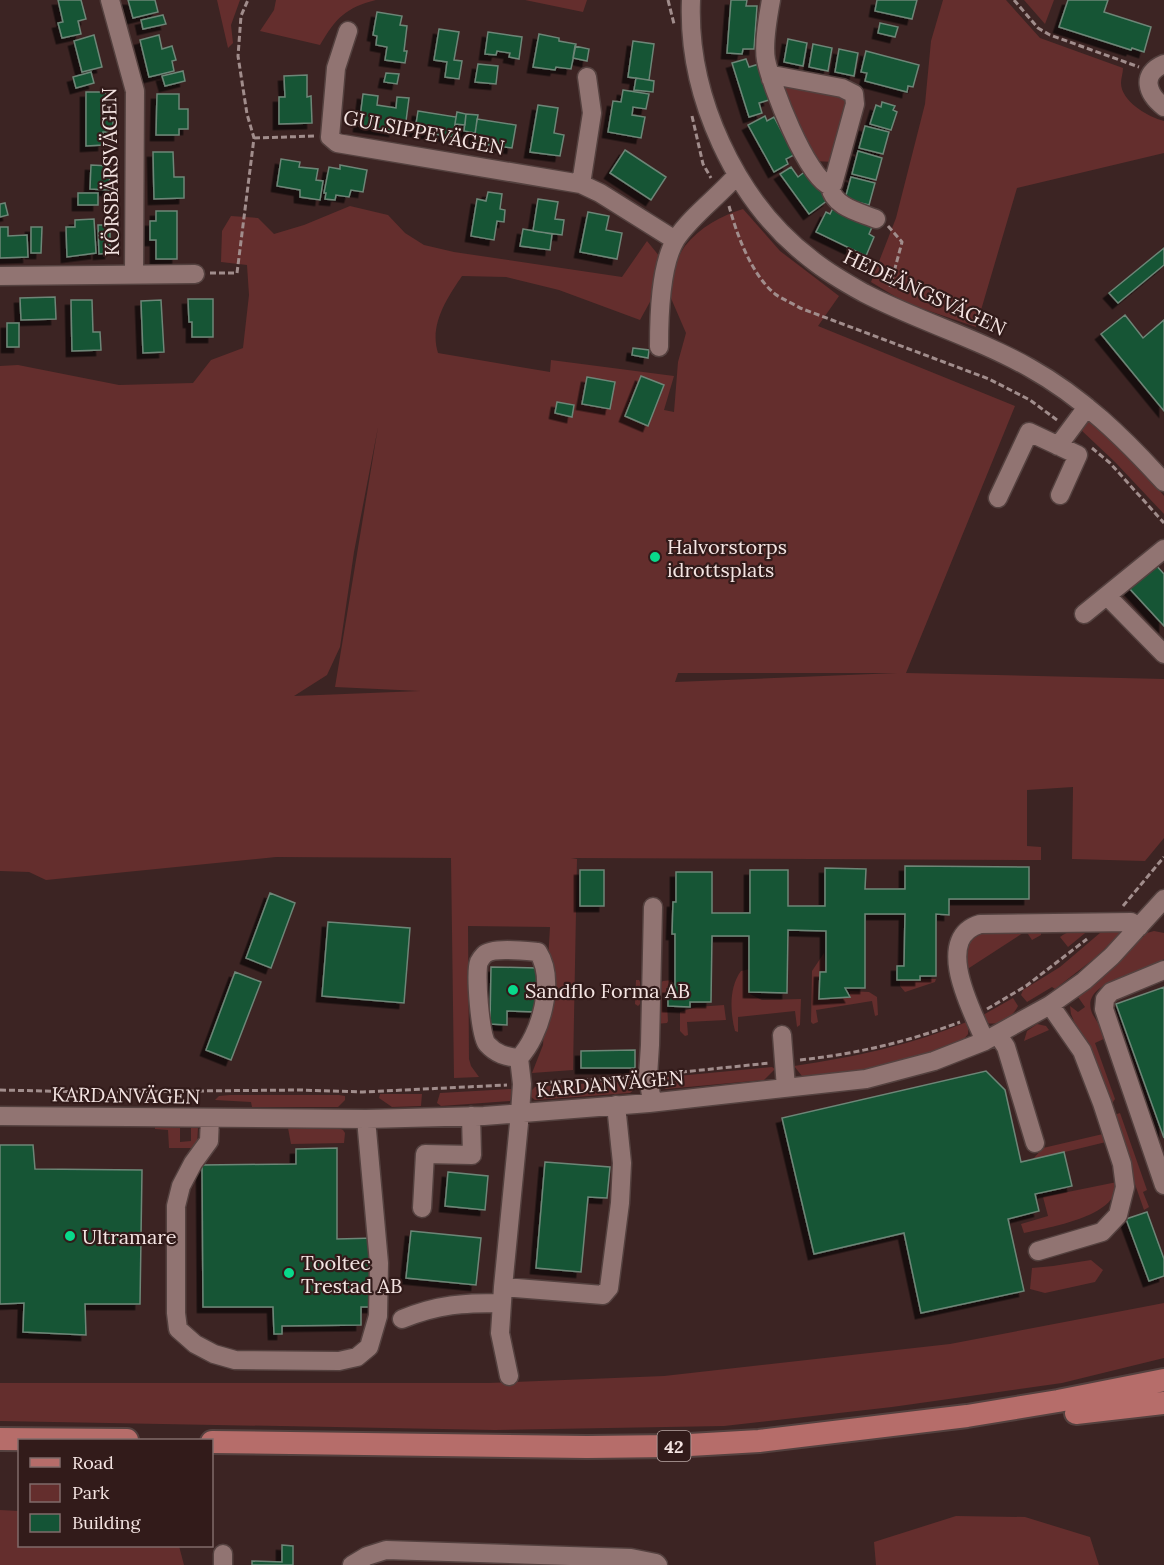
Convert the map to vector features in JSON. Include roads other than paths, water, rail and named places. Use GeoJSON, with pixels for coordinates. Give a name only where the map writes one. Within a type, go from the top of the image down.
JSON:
{"type":"FeatureCollection","features":[{"type":"Feature","properties":{"kind":"main road","name":"42"},"geometry":{"type":"LineString","coordinates":[[213,1442],[587,1447],[748,1442],[824,1435],[967,1416],[1058,1401],[1164,1378]]}},
{"type":"Feature","properties":{"kind":"main road","name":"42"},"geometry":{"type":"LineString","coordinates":[[213,1457],[588,1462],[760,1456],[836,1449],[970,1431],[1164,1395]]}},
{"type":"Feature","properties":{"kind":"main road"},"geometry":{"type":"LineString","coordinates":[[1076,1413],[1164,1403]]}},
{"type":"Feature","properties":{"kind":"main road"},"geometry":{"type":"LineString","coordinates":[[0,1439],[18,1439]]}},
{"type":"Feature","properties":{"kind":"main road"},"geometry":{"type":"LineString","coordinates":[[0,1454],[18,1454]]}},
{"type":"Feature","properties":{"kind":"street","name":"KÖRSBÄRSVÄGEN"},"geometry":{"type":"LineString","coordinates":[[110,0],[135,92],[134,274]]}},
{"type":"Feature","properties":{"kind":"street","name":"HEDEÄNGSVÄGEN"},"geometry":{"type":"LineString","coordinates":[[691,0],[697,72],[719,139],[737,175],[783,233],[809,258],[834,276],[886,304],[973,339],[1030,368],[1108,424],[1164,482]]}},
{"type":"Feature","properties":{"kind":"street"},"geometry":{"type":"LineString","coordinates":[[771,0],[766,58],[771,79],[782,110],[796,138],[812,167],[825,184],[830,186]]}},
{"type":"Feature","properties":{"kind":"street","name":"GULSIPPEVÄGEN"},"geometry":{"type":"LineString","coordinates":[[348,31],[336,69],[330,137],[337,142],[581,184],[600,193],[675,240]]}},
{"type":"Feature","properties":{"kind":"street"},"geometry":{"type":"LineString","coordinates":[[1158,68],[1149,76],[1148,85],[1154,97],[1164,107]]}},
{"type":"Feature","properties":{"kind":"street"},"geometry":{"type":"LineString","coordinates":[[771,79],[778,76],[842,88],[854,94],[855,104],[833,184],[830,186],[831,194],[840,204],[876,219]]}},
{"type":"Feature","properties":{"kind":"street"},"geometry":{"type":"LineString","coordinates":[[581,184],[592,113],[587,77]]}},
{"type":"Feature","properties":{"kind":"street"},"geometry":{"type":"LineString","coordinates":[[658,347],[660,296],[675,240],[692,219],[723,192],[737,175]]}},
{"type":"Feature","properties":{"kind":"street"},"geometry":{"type":"LineString","coordinates":[[0,276],[195,274]]}},
{"type":"Feature","properties":{"kind":"street"},"geometry":{"type":"LineString","coordinates":[[1058,446],[1087,407]]}},
{"type":"Feature","properties":{"kind":"street"},"geometry":{"type":"LineString","coordinates":[[998,498],[1029,432],[1078,455],[1060,495]]}},
{"type":"Feature","properties":{"kind":"street"},"geometry":{"type":"LineString","coordinates":[[1084,614],[1164,550]]}},
{"type":"Feature","properties":{"kind":"street"},"geometry":{"type":"LineString","coordinates":[[1107,596],[1164,654]]}},
{"type":"Feature","properties":{"kind":"street","name":"KARDANVÄGEN"},"geometry":{"type":"LineString","coordinates":[[0,1116],[366,1119],[471,1116],[652,1102],[887,1075],[934,1061],[992,1038],[1050,1005],[1084,981],[1163,902]]}},
{"type":"Feature","properties":{"kind":"street"},"geometry":{"type":"LineString","coordinates":[[652,1102],[648,1076],[653,907]]}},
{"type":"Feature","properties":{"kind":"street"},"geometry":{"type":"LineString","coordinates":[[1035,1143],[1006,1047],[992,1038],[975,1016],[958,977],[957,956],[961,938],[970,927],[980,924],[1131,922],[1139,927]]}},
{"type":"Feature","properties":{"kind":"street"},"geometry":{"type":"LineString","coordinates":[[509,1376],[500,1333],[520,1113],[522,1084],[519,1058],[527,1049],[543,1016],[544,961],[538,952],[492,951],[484,954],[478,963],[480,1028],[485,1042],[496,1053],[519,1058]]}},
{"type":"Feature","properties":{"kind":"street"},"geometry":{"type":"LineString","coordinates":[[1164,970],[1111,992],[1105,999],[1104,1009],[1164,1185]]}},
{"type":"Feature","properties":{"kind":"street"},"geometry":{"type":"LineString","coordinates":[[1038,1251],[1102,1232],[1118,1215],[1125,1187],[1118,1154],[1102,1103],[1082,1051],[1050,1005]]}},
{"type":"Feature","properties":{"kind":"street"},"geometry":{"type":"LineString","coordinates":[[782,1035],[786,1088]]}},
{"type":"Feature","properties":{"kind":"street"},"geometry":{"type":"LineString","coordinates":[[402,1319],[421,1311],[502,1295],[603,1296],[609,1287],[620,1203],[622,1163],[616,1105]]}},
{"type":"Feature","properties":{"kind":"street"},"geometry":{"type":"LineString","coordinates":[[422,1208],[425,1154],[472,1155],[471,1116]]}},
{"type":"Feature","properties":{"kind":"street"},"geometry":{"type":"LineString","coordinates":[[210,1118],[209,1141],[193,1163],[181,1186],[176,1206],[178,1329],[195,1344],[214,1354],[235,1360],[339,1361],[357,1357],[369,1347],[378,1316],[377,1221],[366,1119]]}},
{"type":"Feature","properties":{"kind":"street"},"geometry":{"type":"LineString","coordinates":[[352,1565],[367,1556],[386,1550],[631,1558],[658,1565]]}},
{"type":"Feature","properties":{"kind":"place","name":"Halvorstorps idrottsplats"},"geometry":{"type":"Point","coordinates":[655,557]}},
{"type":"Feature","properties":{"kind":"place","name":"Sandflo Forma AB"},"geometry":{"type":"Point","coordinates":[513,990]}},
{"type":"Feature","properties":{"kind":"place","name":"Ultramare"},"geometry":{"type":"Point","coordinates":[70,1236]}},
{"type":"Feature","properties":{"kind":"place","name":"Tooltec Trestad AB"},"geometry":{"type":"Point","coordinates":[289,1273]}}]}
